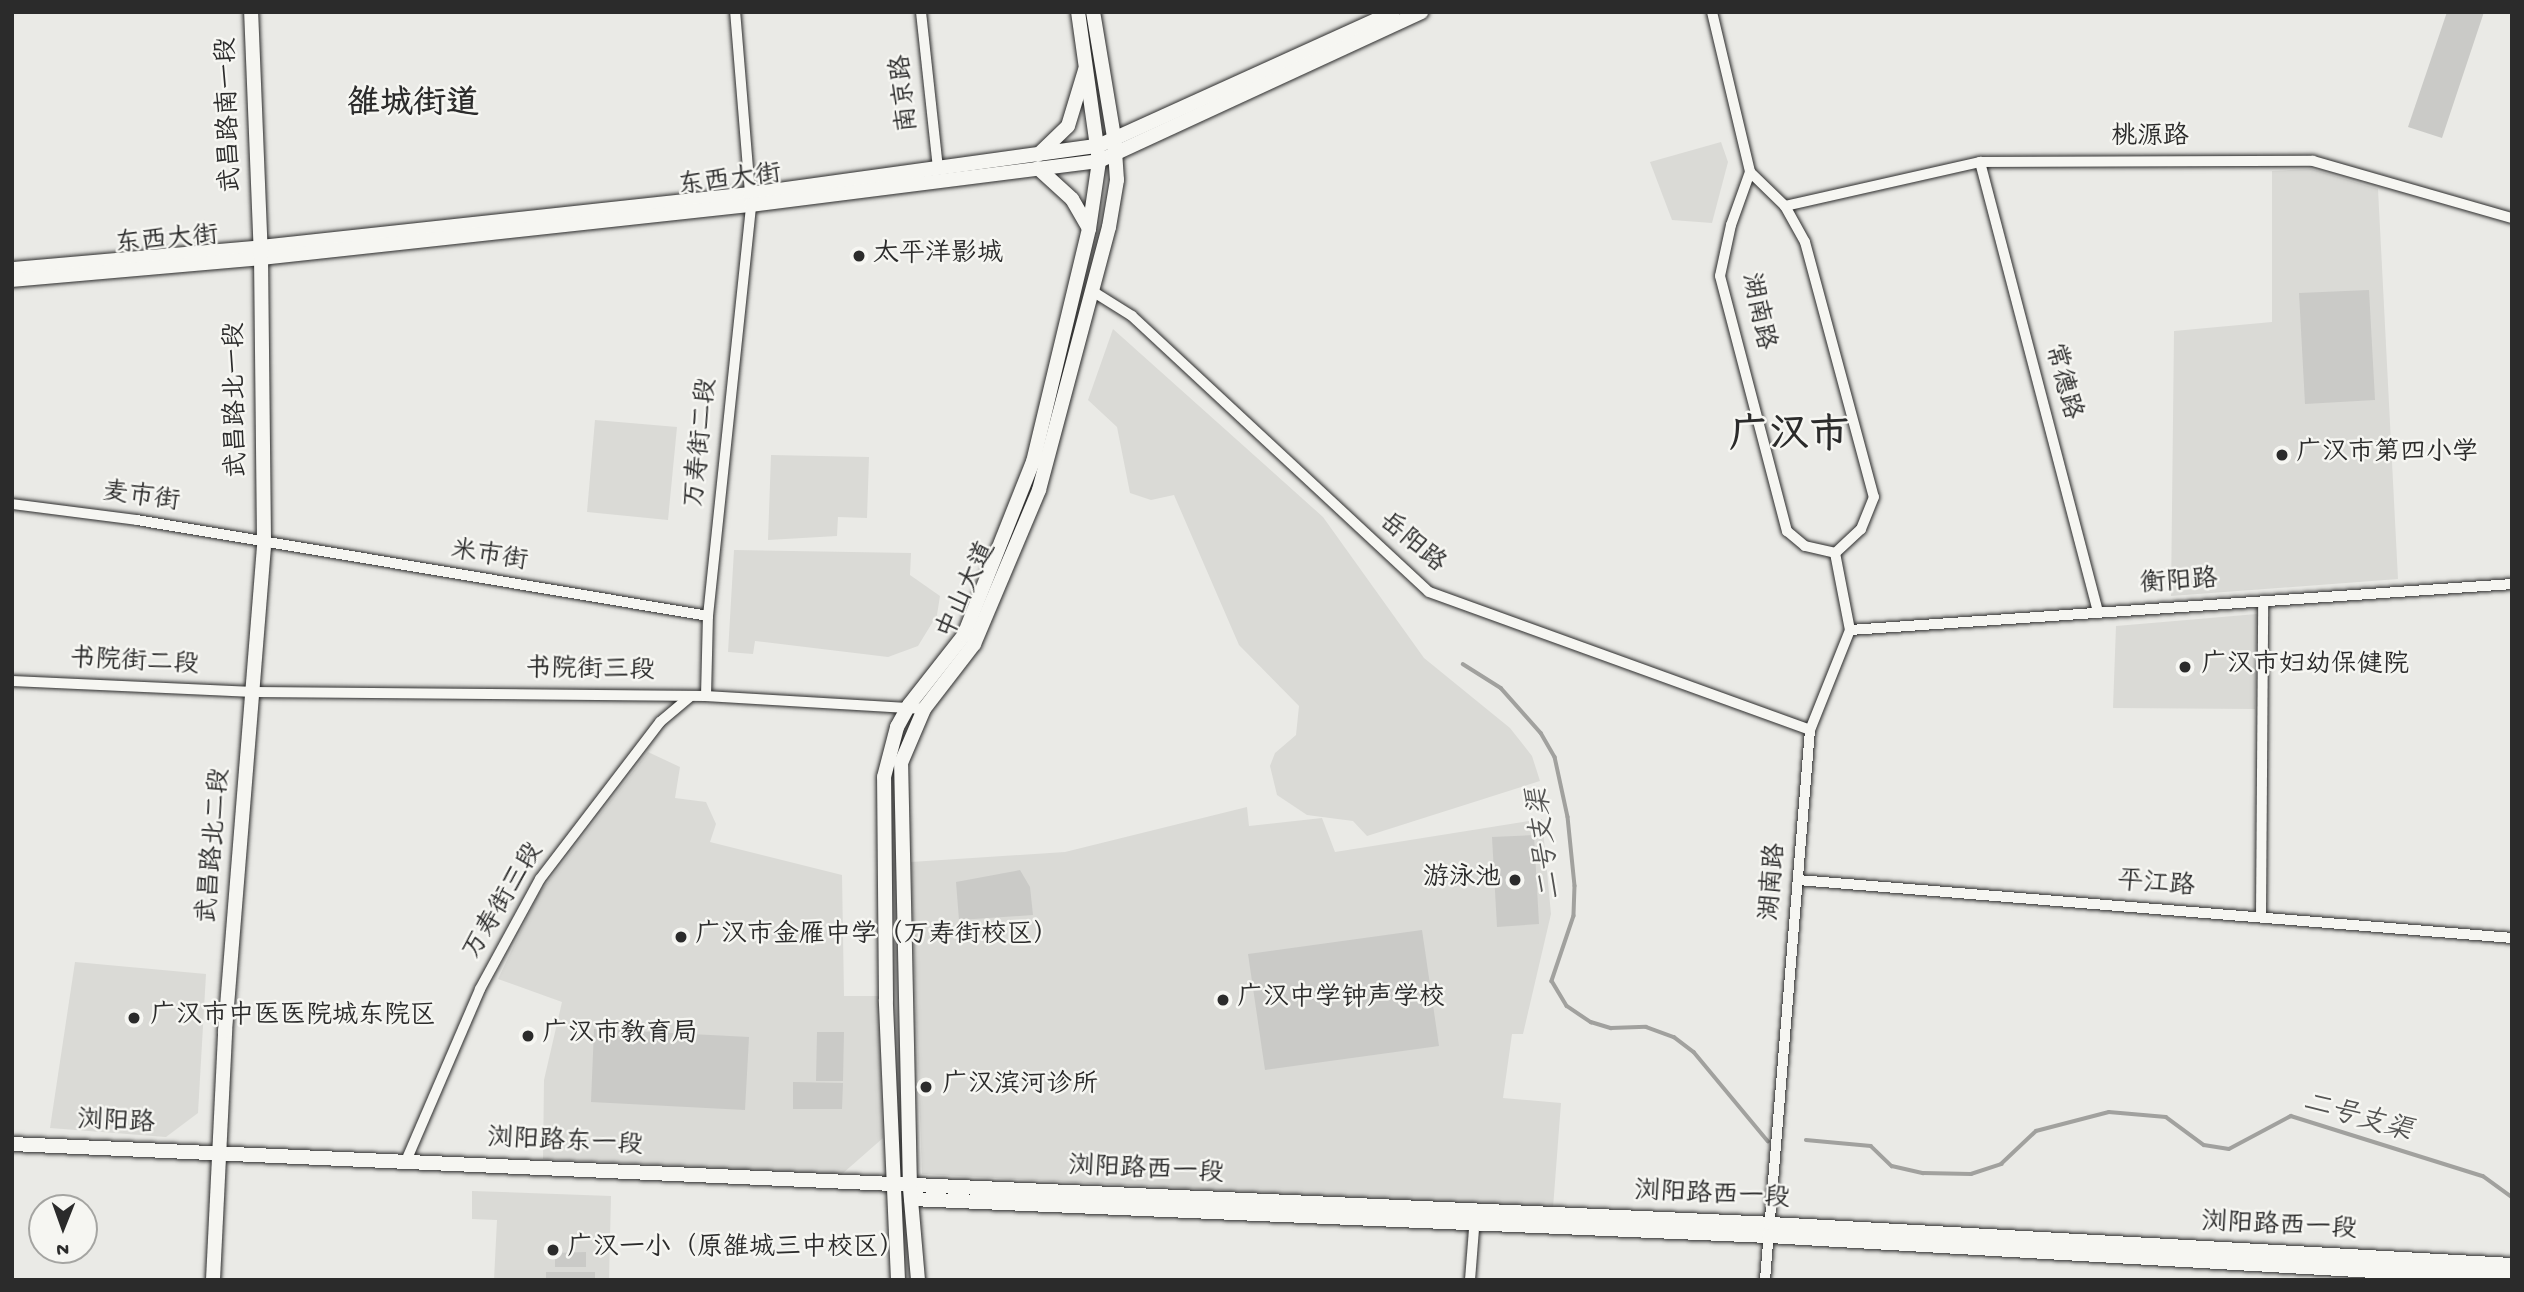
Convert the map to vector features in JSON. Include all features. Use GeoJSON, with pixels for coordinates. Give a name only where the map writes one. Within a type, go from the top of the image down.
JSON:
{"type":"FeatureCollection","features":[{"type":"Feature","properties":{"kind":"street","name":"武昌路南一段"},"geometry":{"type":"LineString","coordinates":[[251,12],[261,253]]}},
{"type":"Feature","properties":{"kind":"street","name":"万寿街二段"},"geometry":{"type":"LineString","coordinates":[[706,696],[708,616],[750,200],[736,12]]}},
{"type":"Feature","properties":{"kind":"street","name":"南京路"},"geometry":{"type":"LineString","coordinates":[[922,12],[938,169]]}},
{"type":"Feature","properties":{"kind":"street","name":"中山大道"},"geometry":{"type":"LineString","coordinates":[[898,1280],[892,1186],[884,777],[897,727],[909,705],[964,635],[1033,462],[1089,229],[1098,153],[1078,12]]}},
{"type":"Feature","properties":{"kind":"street","name":"中山大道"},"geometry":{"type":"LineString","coordinates":[[918,1280],[910,1193],[899,792],[901,763],[924,709],[974,644],[1039,490],[1109,228],[1117,180],[1115,144],[1093,12]]}},
{"type":"Feature","properties":{"kind":"street","name":"东西大街"},"geometry":{"type":"LineString","coordinates":[[12,280],[750,200],[1098,153],[1393,12]]}},
{"type":"Feature","properties":{"kind":"street","name":"东西大街"},"geometry":{"type":"LineString","coordinates":[[1115,144],[1421,12]]}},
{"type":"Feature","properties":{"kind":"street"},"geometry":{"type":"LineString","coordinates":[[1712,12],[1750,172],[1785,206],[1805,242],[1874,497],[1861,529],[1835,553],[1850,630]]}},
{"type":"Feature","properties":{"kind":"street"},"geometry":{"type":"LineString","coordinates":[[1086,65],[1068,126],[1038,162],[1072,199],[1089,229]]}},
{"type":"Feature","properties":{"kind":"street","name":"桃源路"},"geometry":{"type":"LineString","coordinates":[[1785,206],[1980,162],[2313,161],[2512,218]]}},
{"type":"Feature","properties":{"kind":"street","name":"东西大街"},"geometry":{"type":"LineString","coordinates":[[750,200],[938,169],[1038,162]]}},
{"type":"Feature","properties":{"kind":"street","name":"常德路"},"geometry":{"type":"LineString","coordinates":[[1980,162],[2098,613]]}},
{"type":"Feature","properties":{"kind":"street","name":"湖南路"},"geometry":{"type":"LineString","coordinates":[[1750,172],[1731,225],[1720,276],[1787,531],[1805,546],[1835,553]]}},
{"type":"Feature","properties":{"kind":"street","name":"东西大街"},"geometry":{"type":"LineString","coordinates":[[12,268],[261,253]]}},
{"type":"Feature","properties":{"kind":"street","name":"武昌路北一段"},"geometry":{"type":"LineString","coordinates":[[261,253],[264,541]]}},
{"type":"Feature","properties":{"kind":"street","name":"岳阳路"},"geometry":{"type":"LineString","coordinates":[[1092,291],[1132,316],[1429,593],[1810,730]]}},
{"type":"Feature","properties":{"kind":"street","name":"麦市街"},"geometry":{"type":"LineString","coordinates":[[12,504],[264,541]]}},
{"type":"Feature","properties":{"kind":"street","name":"米市街"},"geometry":{"type":"LineString","coordinates":[[264,541],[708,616]]}},
{"type":"Feature","properties":{"kind":"street","name":"武昌路北二段"},"geometry":{"type":"LineString","coordinates":[[213,1280],[217,1154],[264,541]]}},
{"type":"Feature","properties":{"kind":"street","name":"衡阳路"},"geometry":{"type":"LineString","coordinates":[[1850,630],[2512,584]]}},
{"type":"Feature","properties":{"kind":"street"},"geometry":{"type":"LineString","coordinates":[[2261,918],[2263,601]]}},
{"type":"Feature","properties":{"kind":"street","name":"湖南路"},"geometry":{"type":"LineString","coordinates":[[1765,1280],[1810,730],[1850,630]]}},
{"type":"Feature","properties":{"kind":"street","name":"书院街二段"},"geometry":{"type":"LineString","coordinates":[[12,681],[254,692]]}},
{"type":"Feature","properties":{"kind":"street","name":"书院街三段"},"geometry":{"type":"LineString","coordinates":[[254,692],[706,696],[909,705],[924,709]]}},
{"type":"Feature","properties":{"kind":"street","name":"万寿街三段"},"geometry":{"type":"LineString","coordinates":[[406,1161],[480,989],[540,879],[660,722],[691,696]]}},
{"type":"Feature","properties":{"kind":"street","name":"平江路"},"geometry":{"type":"LineString","coordinates":[[1798,880],[2512,938]]}},
{"type":"Feature","properties":{"kind":"street","name":"浏阳路"},"geometry":{"type":"LineString","coordinates":[[12,1144],[217,1154]]}},
{"type":"Feature","properties":{"kind":"street","name":"浏阳路东一段"},"geometry":{"type":"LineString","coordinates":[[217,1154],[892,1186],[910,1193]]}},
{"type":"Feature","properties":{"kind":"street","name":"浏阳路西一段"},"geometry":{"type":"LineString","coordinates":[[910,1193],[2512,1265]]}},
{"type":"Feature","properties":{"kind":"street"},"geometry":{"type":"LineString","coordinates":[[1470,1280],[1475,1218]]}},
{"type":"Feature","properties":{"kind":"street"},"geometry":{"type":"LineString","coordinates":[[1770,1230],[2512,1279]]}},
{"type":"Feature","properties":{"kind":"shaded area"},"geometry":{"type":"Polygon","coordinates":[[[2447,12],[2484,12],[2442,138],[2408,127],[2447,12]]]}},
{"type":"Feature","properties":{"kind":"shaded area"},"geometry":{"type":"Polygon","coordinates":[[[1721,142],[1728,162],[1712,223],[1672,220],[1650,162],[1721,142]]]}},
{"type":"Feature","properties":{"kind":"shaded area","name":"广汉市第四小学"},"geometry":{"type":"Polygon","coordinates":[[[2311,169],[2378,189],[2398,579],[2171,596],[2174,331],[2272,322],[2272,171],[2311,169]]]}},
{"type":"Feature","properties":{"kind":"shaded area"},"geometry":{"type":"Polygon","coordinates":[[[2369,290],[2375,400],[2305,404],[2299,293],[2369,290]]]}},
{"type":"Feature","properties":{"kind":"shaded area"},"geometry":{"type":"Polygon","coordinates":[[[1113,329],[1323,517],[1424,658],[1510,728],[1532,756],[1540,781],[1367,836],[1353,821],[1307,815],[1277,795],[1270,766],[1275,753],[1296,735],[1299,706],[1239,645],[1174,495],[1151,500],[1130,493],[1117,427],[1088,400],[1113,329]]]}},
{"type":"Feature","properties":{"kind":"shaded area"},"geometry":{"type":"Polygon","coordinates":[[[595,420],[677,427],[668,520],[587,512],[595,420]]]}},
{"type":"Feature","properties":{"kind":"shaded area"},"geometry":{"type":"Polygon","coordinates":[[[771,455],[869,457],[867,518],[838,517],[837,536],[768,540],[771,455]]]}},
{"type":"Feature","properties":{"kind":"shaded area"},"geometry":{"type":"Polygon","coordinates":[[[734,550],[911,553],[910,575],[940,596],[937,615],[918,646],[888,657],[755,641],[753,654],[728,652],[734,550]]]}},
{"type":"Feature","properties":{"kind":"shaded area","name":"广汉市妇幼保健院"},"geometry":{"type":"Polygon","coordinates":[[[2257,614],[2255,709],[2113,708],[2116,626],[2257,614]]]}},
{"type":"Feature","properties":{"kind":"shaded area","name":"广汉市金雁中学（万寿街校区）"},"geometry":{"type":"Polygon","coordinates":[[[648,752],[680,767],[675,798],[706,802],[716,824],[710,842],[842,875],[844,996],[879,996],[883,1138],[842,1174],[543,1159],[544,1080],[562,1002],[498,979],[538,895],[648,752]]]}},
{"type":"Feature","properties":{"kind":"shaded area","name":"广汉中学钟声学校"},"geometry":{"type":"Polygon","coordinates":[[[1247,807],[1249,826],[1322,818],[1335,852],[1542,819],[1551,914],[1523,1034],[1512,1034],[1503,1098],[1561,1103],[1553,1208],[922,1174],[911,862],[1065,852],[1247,807]]]}},
{"type":"Feature","properties":{"kind":"shaded area","name":"游泳池"},"geometry":{"type":"Polygon","coordinates":[[[1534,835],[1539,924],[1497,927],[1492,837],[1534,835]]]}},
{"type":"Feature","properties":{"kind":"shaded area"},"geometry":{"type":"Polygon","coordinates":[[[1020,870],[1030,887],[1033,915],[959,920],[956,882],[1020,870]]]}},
{"type":"Feature","properties":{"kind":"shaded area"},"geometry":{"type":"Polygon","coordinates":[[[1422,930],[1439,1046],[1265,1070],[1248,954],[1422,930]]]}},
{"type":"Feature","properties":{"kind":"shaded area","name":"广汉市中医医院城东院区"},"geometry":{"type":"Polygon","coordinates":[[[75,962],[206,974],[198,1113],[166,1137],[50,1128],[75,962]]]}},
{"type":"Feature","properties":{"kind":"shaded area"},"geometry":{"type":"Polygon","coordinates":[[[594,1029],[749,1037],[745,1110],[591,1102],[594,1029]]]}},
{"type":"Feature","properties":{"kind":"shaded area"},"geometry":{"type":"Polygon","coordinates":[[[817,1032],[844,1032],[843,1081],[816,1081],[817,1032]]]}},
{"type":"Feature","properties":{"kind":"shaded area"},"geometry":{"type":"Polygon","coordinates":[[[793,1082],[843,1083],[842,1109],[793,1109],[793,1082]]]}},
{"type":"Feature","properties":{"kind":"shaded area","name":"广汉一小（原雒城三中校区）"},"geometry":{"type":"Polygon","coordinates":[[[472,1191],[611,1196],[609,1280],[494,1280],[497,1220],[472,1219],[472,1191]]]}},
{"type":"Feature","properties":{"kind":"shaded area"},"geometry":{"type":"Polygon","coordinates":[[[586,1252],[586,1267],[555,1267],[555,1253],[586,1252]]]}},
{"type":"Feature","properties":{"kind":"shaded area"},"geometry":{"type":"Polygon","coordinates":[[[546,1272],[595,1272],[595,1280],[546,1280],[546,1272]]]}},
{"type":"Feature","properties":{"kind":"waterway","name":"二号支渠"},"geometry":{"type":"LineString","coordinates":[[1463,664],[1501,688],[1541,733],[1555,757],[1568,817],[1575,886],[1574,916],[1552,981],[1567,1006],[1591,1022],[1611,1028],[1646,1027],[1674,1037],[1694,1052],[1768,1141]]}},
{"type":"Feature","properties":{"kind":"waterway","name":"二号支渠"},"geometry":{"type":"LineString","coordinates":[[1806,1140],[1871,1146],[1892,1166],[1923,1173],[1971,1174],[2001,1164],[2036,1131],[2109,1112],[2166,1117],[2204,1145],[2229,1149],[2291,1116],[2483,1176],[2512,1197]]}},
{"type":"Feature","properties":{"kind":"place","name":"太平洋影城"},"geometry":{"type":"Point","coordinates":[859,256]}},
{"type":"Feature","properties":{"kind":"place","name":"广汉市第四小学"},"geometry":{"type":"Point","coordinates":[2282,455]}},
{"type":"Feature","properties":{"kind":"place","name":"广汉市妇幼保健院"},"geometry":{"type":"Point","coordinates":[2185,667]}},
{"type":"Feature","properties":{"kind":"place","name":"游泳池"},"geometry":{"type":"Point","coordinates":[1515,880]}},
{"type":"Feature","properties":{"kind":"place","name":"广汉市金雁中学（万寿街校区）"},"geometry":{"type":"Point","coordinates":[681,937]}},
{"type":"Feature","properties":{"kind":"place","name":"广汉中学钟声学校"},"geometry":{"type":"Point","coordinates":[1223,1000]}},
{"type":"Feature","properties":{"kind":"place","name":"广汉市中医医院城东院区"},"geometry":{"type":"Point","coordinates":[134,1018]}},
{"type":"Feature","properties":{"kind":"place","name":"广汉市教育局"},"geometry":{"type":"Point","coordinates":[528,1036]}},
{"type":"Feature","properties":{"kind":"place","name":"广汉滨河诊所"},"geometry":{"type":"Point","coordinates":[926,1087]}},
{"type":"Feature","properties":{"kind":"place","name":"广汉一小（原雒城三中校区）"},"geometry":{"type":"Point","coordinates":[553,1250]}},
{"type":"Feature","properties":{"kind":"district","name":"雒城街道"},"geometry":{"type":"Point","coordinates":[413,107]}},
{"type":"Feature","properties":{"kind":"district","name":"广汉市"},"geometry":{"type":"Point","coordinates":[1789,439]}}]}
